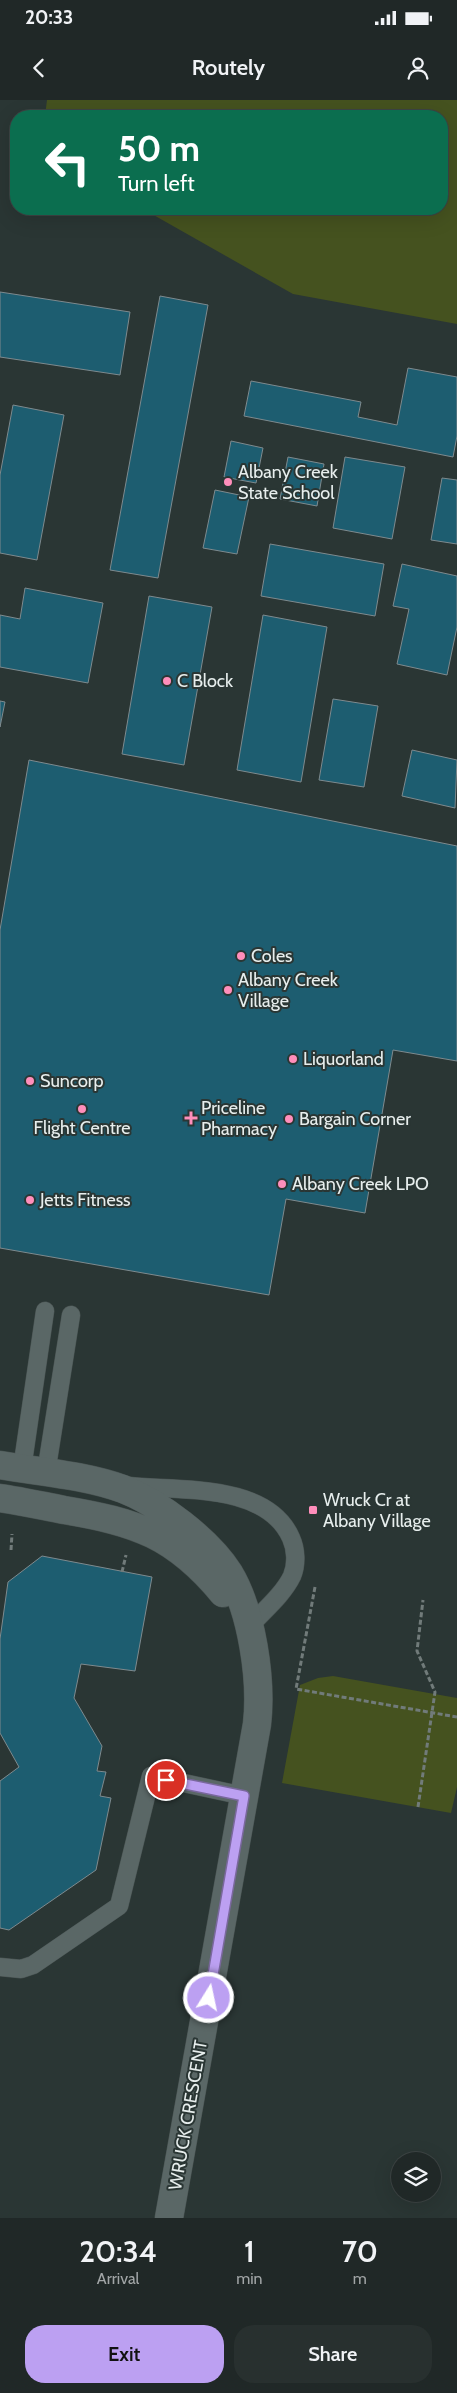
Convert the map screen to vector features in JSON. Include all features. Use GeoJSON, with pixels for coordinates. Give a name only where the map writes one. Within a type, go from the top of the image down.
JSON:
{"type":"FeatureCollection","features":[{"type":"Feature","properties":{"kind":"street","name":"WRUCK CRESCENT"},"geometry":{"type":"LineString","coordinates":[[23,1469],[104,1484],[127,1491],[154,1506],[184,1527],[210,1550],[222,1564],[234,1584],[248,1628],[257,1669],[259,1700],[244,1796],[169,2218]]}},
{"type":"Feature","properties":{"kind":"street"},"geometry":{"type":"LineString","coordinates":[[19,1501],[23,1469]]}},
{"type":"Feature","properties":{"kind":"street","name":"WRUCK CRESCENT"},"geometry":{"type":"LineString","coordinates":[[19,1501],[121,1521],[151,1532],[165,1540],[206,1573],[248,1628]]}},
{"type":"Feature","properties":{"kind":"lane"},"geometry":{"type":"LineString","coordinates":[[23,1469],[45,1311]]}},
{"type":"Feature","properties":{"kind":"lane"},"geometry":{"type":"LineString","coordinates":[[23,1469],[71,1316]]}},
{"type":"Feature","properties":{"kind":"lane"},"geometry":{"type":"LineString","coordinates":[[104,1484],[192,1491],[237,1497],[262,1505],[278,1518],[294,1544],[294,1570],[284,1587],[248,1628]]}},
{"type":"Feature","properties":{"kind":"lane"},"geometry":{"type":"LineString","coordinates":[[0,1967],[21,1969],[33,1965],[119,1906],[151,1776],[244,1796]]}},
{"type":"Feature","properties":{"kind":"path"},"geometry":{"type":"LineString","coordinates":[[11,1550],[12,1534]]}},
{"type":"Feature","properties":{"kind":"path"},"geometry":{"type":"LineString","coordinates":[[122,1572],[126,1555]]}},
{"type":"Feature","properties":{"kind":"path"},"geometry":{"type":"LineString","coordinates":[[418,1807],[436,1692],[417,1652],[423,1600]]}},
{"type":"Feature","properties":{"kind":"path"},"geometry":{"type":"LineString","coordinates":[[302,1652],[296,1689],[457,1717]]}},
{"type":"Feature","properties":{"kind":"green space"},"geometry":{"type":"Polygon","coordinates":[[[47,100],[457,100],[457,324],[293,294],[154,215],[448,215],[448,110],[46,110],[47,100]]]}},
{"type":"Feature","properties":{"kind":"green space"},"geometry":{"type":"Polygon","coordinates":[[[333,1676],[457,1698],[457,1787],[451,1813],[282,1783],[300,1685],[318,1678],[333,1676]]]}},
{"type":"Feature","properties":{"kind":"building"},"geometry":{"type":"Polygon","coordinates":[[[0,292],[130,312],[120,375],[0,357],[0,292]]]}},
{"type":"Feature","properties":{"kind":"building"},"geometry":{"type":"Polygon","coordinates":[[[160,296],[208,305],[158,578],[110,570],[160,296]]]}},
{"type":"Feature","properties":{"kind":"building"},"geometry":{"type":"Polygon","coordinates":[[[408,368],[457,377],[457,436],[453,457],[244,416],[251,381],[361,402],[358,417],[397,425],[408,368]]]}},
{"type":"Feature","properties":{"kind":"building"},"geometry":{"type":"Polygon","coordinates":[[[13,405],[64,415],[37,560],[0,553],[0,475],[13,405]]]}},
{"type":"Feature","properties":{"kind":"building"},"geometry":{"type":"Polygon","coordinates":[[[231,441],[263,448],[256,483],[224,477],[231,441]]]}},
{"type":"Feature","properties":{"kind":"building"},"geometry":{"type":"Polygon","coordinates":[[[288,457],[324,464],[317,506],[280,499],[288,457]]]}},
{"type":"Feature","properties":{"kind":"building"},"geometry":{"type":"Polygon","coordinates":[[[345,457],[405,467],[392,539],[333,528],[345,457]]]}},
{"type":"Feature","properties":{"kind":"building"},"geometry":{"type":"Polygon","coordinates":[[[442,478],[457,480],[457,544],[431,540],[442,478]]]}},
{"type":"Feature","properties":{"kind":"building"},"geometry":{"type":"Polygon","coordinates":[[[215,490],[249,497],[237,554],[203,548],[215,490]]]}},
{"type":"Feature","properties":{"kind":"building"},"geometry":{"type":"Polygon","coordinates":[[[270,544],[384,564],[375,616],[261,596],[270,544]]]}},
{"type":"Feature","properties":{"kind":"building"},"geometry":{"type":"Polygon","coordinates":[[[402,564],[457,576],[457,627],[447,675],[397,664],[409,609],[393,606],[402,564]]]}},
{"type":"Feature","properties":{"kind":"building"},"geometry":{"type":"Polygon","coordinates":[[[25,588],[103,603],[88,683],[0,667],[0,615],[20,619],[25,588]]]}},
{"type":"Feature","properties":{"kind":"building","name":"C Block"},"geometry":{"type":"Polygon","coordinates":[[[149,596],[212,607],[184,765],[122,754],[149,596]]]}},
{"type":"Feature","properties":{"kind":"building"},"geometry":{"type":"Polygon","coordinates":[[[263,615],[327,627],[301,782],[237,770],[263,615]]]}},
{"type":"Feature","properties":{"kind":"building"},"geometry":{"type":"Polygon","coordinates":[[[333,699],[378,706],[364,787],[319,780],[333,699]]]}},
{"type":"Feature","properties":{"kind":"building"},"geometry":{"type":"Polygon","coordinates":[[[0,701],[5,702],[0,727],[0,701]]]}},
{"type":"Feature","properties":{"kind":"building"},"geometry":{"type":"Polygon","coordinates":[[[412,750],[457,760],[455,808],[402,796],[412,750]]]}},
{"type":"Feature","properties":{"kind":"building","name":"Albany Creek Village"},"geometry":{"type":"Polygon","coordinates":[[[29,760],[457,846],[457,1061],[393,1050],[365,1213],[286,1199],[269,1295],[0,1248],[0,930],[29,760]]]}},
{"type":"Feature","properties":{"kind":"building"},"geometry":{"type":"Polygon","coordinates":[[[42,1556],[152,1577],[135,1671],[81,1664],[74,1698],[102,1746],[97,1771],[106,1772],[100,1796],[111,1798],[96,1870],[9,1930],[0,1928],[0,1781],[19,1767],[0,1733],[0,1639],[8,1582],[42,1556]]]}},
{"type":"Feature","properties":{"kind":"place","name":"Albany Creek State School"},"geometry":{"type":"Point","coordinates":[228,482]}},
{"type":"Feature","properties":{"kind":"place","name":"C Block"},"geometry":{"type":"Point","coordinates":[167,681]}},
{"type":"Feature","properties":{"kind":"place","name":"Coles"},"geometry":{"type":"Point","coordinates":[241,956]}},
{"type":"Feature","properties":{"kind":"place","name":"Albany Creek Village"},"geometry":{"type":"Point","coordinates":[228,990]}},
{"type":"Feature","properties":{"kind":"place","name":"Liquorland"},"geometry":{"type":"Point","coordinates":[293,1059]}},
{"type":"Feature","properties":{"kind":"place","name":"Suncorp"},"geometry":{"type":"Point","coordinates":[30,1081]}},
{"type":"Feature","properties":{"kind":"place","name":"Flight Centre"},"geometry":{"type":"Point","coordinates":[82,1109]}},
{"type":"Feature","properties":{"kind":"place","name":"Priceline Pharmacy"},"geometry":{"type":"Point","coordinates":[191,1118]}},
{"type":"Feature","properties":{"kind":"place","name":"Bargain Corner"},"geometry":{"type":"Point","coordinates":[289,1119]}},
{"type":"Feature","properties":{"kind":"place","name":"Albany Creek LPO"},"geometry":{"type":"Point","coordinates":[282,1184]}},
{"type":"Feature","properties":{"kind":"place","name":"Jetts Fitness"},"geometry":{"type":"Point","coordinates":[30,1200]}},
{"type":"Feature","properties":{"kind":"place","name":"Wruck Cr at Albany Village"},"geometry":{"type":"Point","coordinates":[313,1510]}},
{"type":"Feature","properties":{"kind":"route"},"geometry":{"type":"LineString","coordinates":[[166,1780],[244,1796],[209,1998]]}}]}
